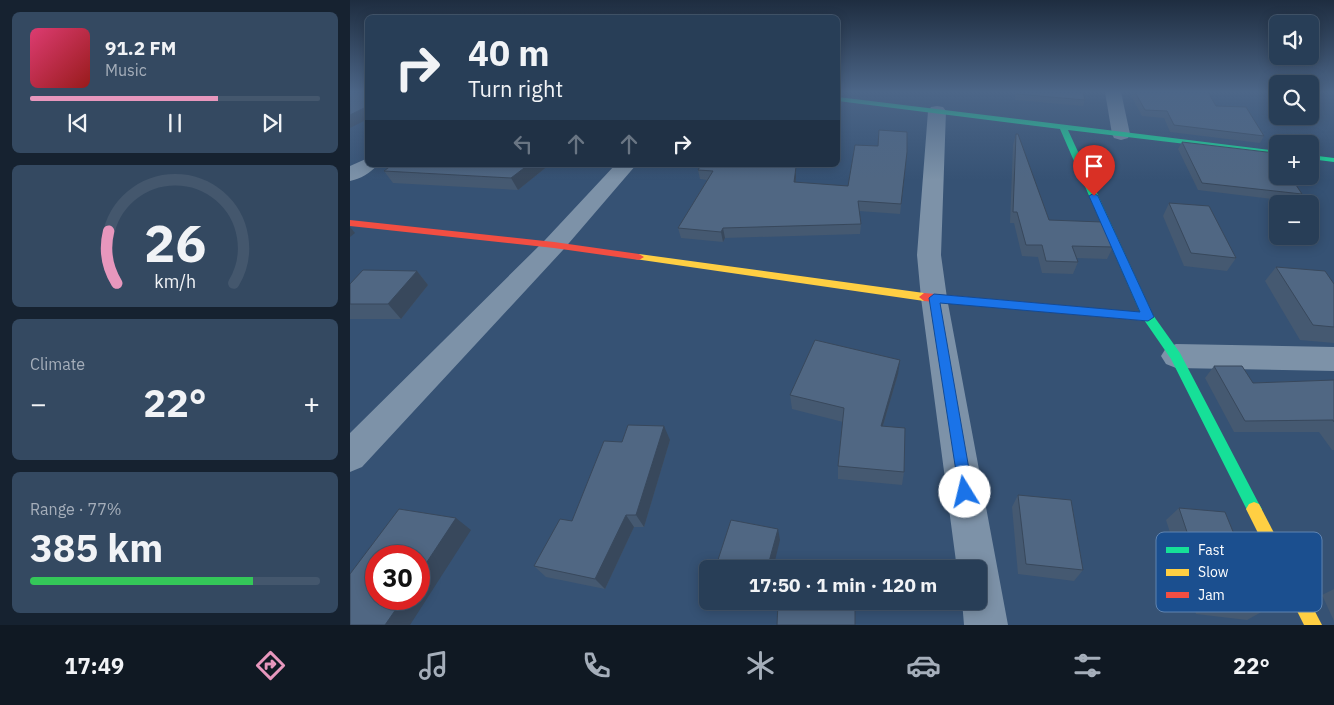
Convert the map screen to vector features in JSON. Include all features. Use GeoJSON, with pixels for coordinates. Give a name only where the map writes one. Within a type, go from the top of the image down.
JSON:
{"type":"FeatureCollection","features":[{"type":"Feature","properties":{"kind":"street"},"geometry":{"type":"LineString","coordinates":[[935,121],[929,255],[934,298],[976,560]]}},
{"type":"Feature","properties":{"kind":"street"},"geometry":{"type":"LineString","coordinates":[[1032,121],[1269,152]]}},
{"type":"Feature","properties":{"kind":"street"},"geometry":{"type":"LineString","coordinates":[[1119,121],[1121,134]]}},
{"type":"Feature","properties":{"kind":"street"},"geometry":{"type":"LineString","coordinates":[[1063,126],[1148,317],[1176,356],[1266,532]]}},
{"type":"Feature","properties":{"kind":"street"},"geometry":{"type":"LineString","coordinates":[[1319,158],[1334,160]]}},
{"type":"Feature","properties":{"kind":"street"},"geometry":{"type":"LineString","coordinates":[[350,176],[365,166]]}},
{"type":"Feature","properties":{"kind":"street"},"geometry":{"type":"LineString","coordinates":[[350,456],[554,245],[624,167]]}},
{"type":"Feature","properties":{"kind":"street"},"geometry":{"type":"LineString","coordinates":[[350,223],[554,245],[934,298],[1148,317]]}},
{"type":"Feature","properties":{"kind":"street"},"geometry":{"type":"LineString","coordinates":[[1176,356],[1334,359]]}},
{"type":"Feature","properties":{"kind":"street"},"geometry":{"type":"LineString","coordinates":[[984,610],[986,625]]}},
{"type":"Feature","properties":{"kind":"street"},"geometry":{"type":"LineString","coordinates":[[1306,612],[1313,625]]}},
{"type":"Feature","properties":{"kind":"building"},"geometry":{"type":"Polygon","coordinates":[[[1172,121],[1255,121],[1264,136],[1174,125],[1172,121]]]}},
{"type":"Feature","properties":{"kind":"building"},"geometry":{"type":"Polygon","coordinates":[[[879,130],[907,132],[907,152],[901,204],[858,201],[861,224],[723,228],[721,232],[678,228],[713,171],[698,170],[700,167],[796,167],[794,182],[848,186],[855,145],[878,146],[879,130]]]}},
{"type":"Feature","properties":{"kind":"building"},"geometry":{"type":"Polygon","coordinates":[[[1016,134],[1018,134],[1049,220],[1102,222],[1113,247],[1072,246],[1078,262],[1046,261],[1042,245],[1026,245],[1017,212],[1013,212],[1016,134]]]}},
{"type":"Feature","properties":{"kind":"building"},"geometry":{"type":"Polygon","coordinates":[[[1182,142],[1269,152],[1269,185],[1296,185],[1302,194],[1202,183],[1182,142]]]}},
{"type":"Feature","properties":{"kind":"building"},"geometry":{"type":"Polygon","coordinates":[[[389,167],[525,167],[511,178],[384,171],[389,167]]]}},
{"type":"Feature","properties":{"kind":"building"},"geometry":{"type":"Polygon","coordinates":[[[1169,203],[1209,206],[1236,258],[1191,253],[1169,203]]]}},
{"type":"Feature","properties":{"kind":"building"},"geometry":{"type":"Polygon","coordinates":[[[1276,267],[1325,271],[1334,284],[1334,327],[1313,325],[1276,267]]]}},
{"type":"Feature","properties":{"kind":"building"},"geometry":{"type":"Polygon","coordinates":[[[363,270],[417,271],[388,304],[350,304],[350,284],[363,270]]]}},
{"type":"Feature","properties":{"kind":"building"},"geometry":{"type":"Polygon","coordinates":[[[815,340],[900,360],[881,426],[905,428],[904,472],[838,466],[844,408],[790,395],[815,340]]]}},
{"type":"Feature","properties":{"kind":"building"},"geometry":{"type":"Polygon","coordinates":[[[1214,366],[1242,366],[1253,383],[1334,380],[1334,422],[1333,420],[1245,421],[1214,366]]]}},
{"type":"Feature","properties":{"kind":"building"},"geometry":{"type":"Polygon","coordinates":[[[628,425],[664,426],[636,515],[626,515],[595,579],[534,566],[560,519],[572,521],[604,441],[622,442],[628,425]]]}},
{"type":"Feature","properties":{"kind":"building"},"geometry":{"type":"Polygon","coordinates":[[[1018,495],[1071,500],[1083,570],[1026,564],[1018,495]]]}},
{"type":"Feature","properties":{"kind":"building"},"geometry":{"type":"Polygon","coordinates":[[[1179,508],[1225,512],[1233,532],[1187,532],[1179,508]]]}},
{"type":"Feature","properties":{"kind":"building"},"geometry":{"type":"Polygon","coordinates":[[[399,509],[456,518],[430,557],[430,545],[372,545],[399,509]]]}},
{"type":"Feature","properties":{"kind":"building"},"geometry":{"type":"Polygon","coordinates":[[[731,520],[778,529],[769,560],[718,560],[731,520]]]}},
{"type":"Feature","properties":{"kind":"building"},"geometry":{"type":"Polygon","coordinates":[[[365,554],[365,610],[395,610],[385,625],[350,625],[350,574],[365,554]]]}},
{"type":"Feature","properties":{"kind":"building"},"geometry":{"type":"Polygon","coordinates":[[[778,610],[855,610],[855,625],[777,625],[778,610]]]}},
{"type":"Feature","properties":{"kind":"traffic: fast"},"geometry":{"type":"LineString","coordinates":[[1019,121],[1269,152]]}},
{"type":"Feature","properties":{"kind":"traffic: fast"},"geometry":{"type":"LineString","coordinates":[[1063,126],[1148,317],[1176,356],[1254,509]]}},
{"type":"Feature","properties":{"kind":"traffic: fast"},"geometry":{"type":"LineString","coordinates":[[1319,158],[1334,160]]}},
{"type":"Feature","properties":{"kind":"traffic: slow"},"geometry":{"type":"LineString","coordinates":[[639,257],[924,297]]}},
{"type":"Feature","properties":{"kind":"traffic: slow"},"geometry":{"type":"LineString","coordinates":[[1254,509],[1266,532]]}},
{"type":"Feature","properties":{"kind":"traffic: slow"},"geometry":{"type":"LineString","coordinates":[[1306,612],[1313,625]]}},
{"type":"Feature","properties":{"kind":"traffic: jam"},"geometry":{"type":"LineString","coordinates":[[350,223],[554,245],[639,257]]}},
{"type":"Feature","properties":{"kind":"traffic: jam"},"geometry":{"type":"LineString","coordinates":[[924,297],[1148,317]]}},
{"type":"Feature","properties":{"kind":"route"},"geometry":{"type":"LineString","coordinates":[[965,492],[934,298],[1148,317],[1094,196]]}}]}
